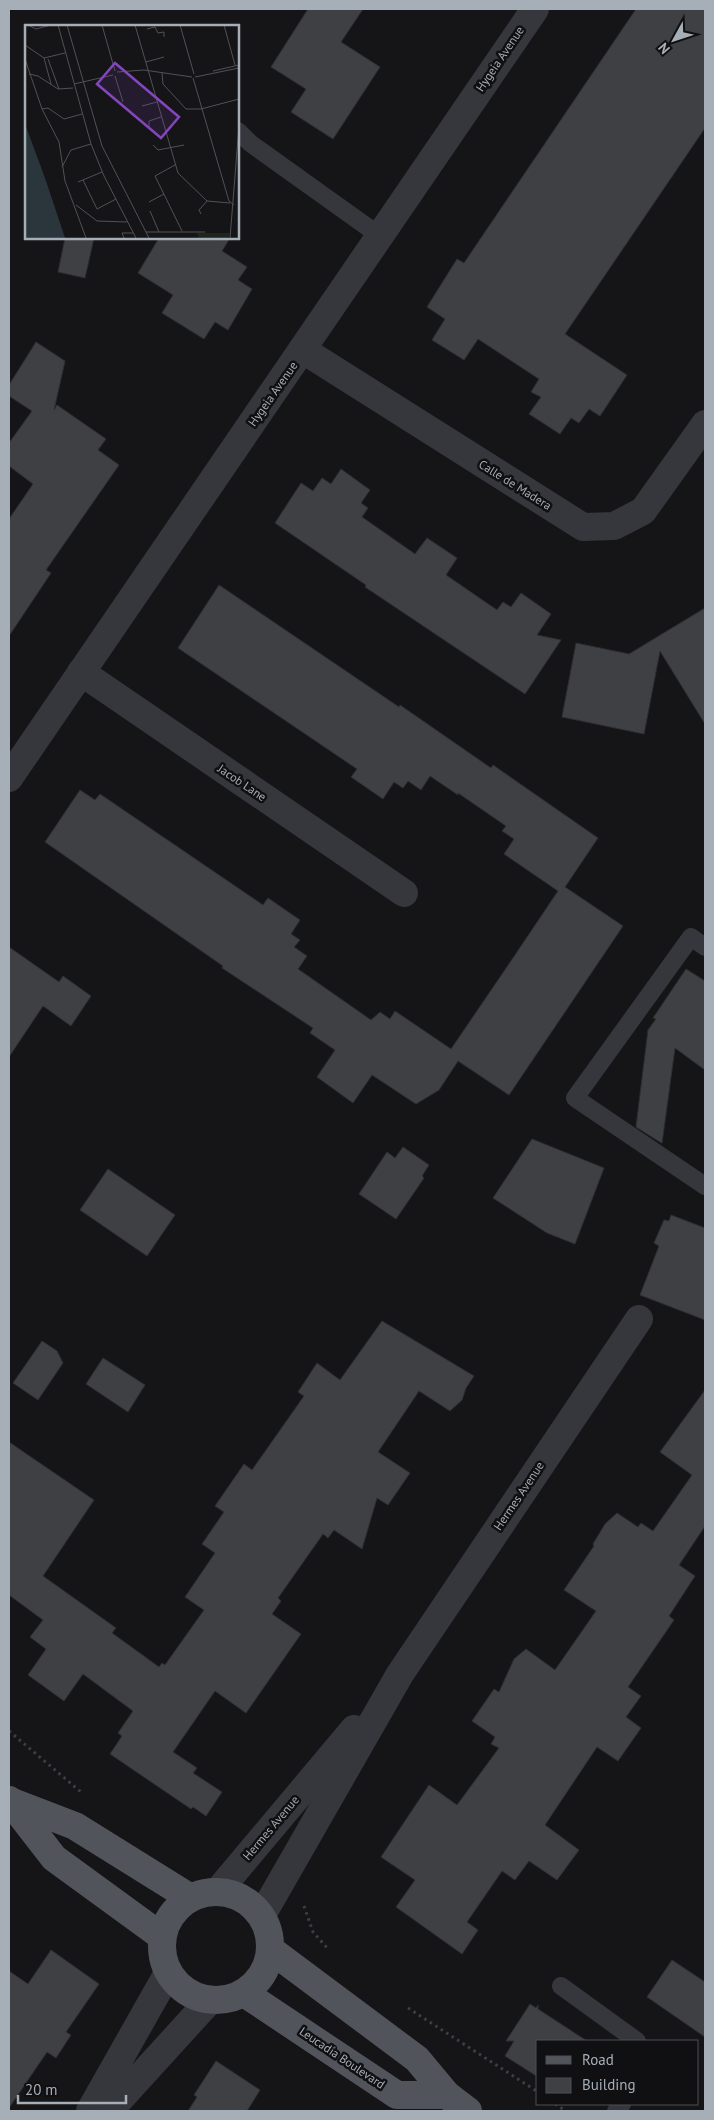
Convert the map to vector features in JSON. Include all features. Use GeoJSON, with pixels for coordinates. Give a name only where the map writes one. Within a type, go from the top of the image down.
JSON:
{"type":"FeatureCollection","features":[{"type":"Feature","properties":{"kind":"main road"},"geometry":{"type":"LineString","coordinates":[[9,1800],[75,1826],[189,1897]]}},
{"type":"Feature","properties":{"kind":"main road"},"geometry":{"type":"LineString","coordinates":[[9,1800],[54,1858],[161,1936]]}},
{"type":"Feature","properties":{"kind":"main road"},"geometry":{"type":"LineString","coordinates":[[219,1890],[240,1896],[262,1915],[270,1935],[271,1950],[269,1959],[258,1982],[244,1993],[227,1999],[210,2000],[185,1992],[168,1973],[161,1956],[161,1936],[175,1907],[189,1897],[219,1890]]}},
{"type":"Feature","properties":{"kind":"main road","name":"Leucadia Boulevard"},"geometry":{"type":"LineString","coordinates":[[271,1950],[417,2059],[458,2106]]}},
{"type":"Feature","properties":{"kind":"main road","name":"Leucadia Boulevard"},"geometry":{"type":"LineString","coordinates":[[244,1993],[397,2095],[458,2106]]}},
{"type":"Feature","properties":{"kind":"street","name":"Hygeia Avenue"},"geometry":{"type":"LineString","coordinates":[[9,778],[535,9]]}},
{"type":"Feature","properties":{"kind":"street","name":"Calle de Madera"},"geometry":{"type":"LineString","coordinates":[[303,350],[582,527],[614,526],[643,511],[705,424]]}},
{"type":"Feature","properties":{"kind":"street","name":"Jacob Lane"},"geometry":{"type":"LineString","coordinates":[[81,672],[404,893]]}},
{"type":"Feature","properties":{"kind":"street","name":"Hermes Avenue"},"geometry":{"type":"LineString","coordinates":[[262,1915],[400,1674],[638,1318]]}},
{"type":"Feature","properties":{"kind":"street","name":"Hermes Avenue"},"geometry":{"type":"LineString","coordinates":[[219,1890],[400,1674]]}},
{"type":"Feature","properties":{"kind":"street"},"geometry":{"type":"LineString","coordinates":[[90,2111],[168,1973]]}},
{"type":"Feature","properties":{"kind":"street"},"geometry":{"type":"LineString","coordinates":[[109,2111],[210,2000]]}},
{"type":"Feature","properties":{"kind":"lane"},"geometry":{"type":"LineString","coordinates":[[239,132],[250,143],[380,236]]}},
{"type":"Feature","properties":{"kind":"lane"},"geometry":{"type":"LineString","coordinates":[[705,947],[691,937],[574,1098],[705,1186]]}},
{"type":"Feature","properties":{"kind":"lane"},"geometry":{"type":"LineString","coordinates":[[561,1986],[636,2040]]}},
{"type":"Feature","properties":{"kind":"building"},"geometry":{"type":"Polygon","coordinates":[[[308,9],[363,9],[341,42],[380,67],[333,139],[291,112],[306,89],[271,67],[308,9]]]}},
{"type":"Feature","properties":{"kind":"building"},"geometry":{"type":"Polygon","coordinates":[[[636,9],[705,9],[705,128],[565,334],[627,375],[600,416],[589,409],[579,423],[571,418],[560,434],[529,414],[541,397],[531,392],[539,379],[478,339],[464,360],[432,340],[445,319],[427,307],[457,259],[464,263],[636,9]]]}},
{"type":"Feature","properties":{"kind":"building"},"geometry":{"type":"Polygon","coordinates":[[[65,239],[94,239],[85,278],[58,272],[65,239]]]}},
{"type":"Feature","properties":{"kind":"building"},"geometry":{"type":"Polygon","coordinates":[[[158,239],[229,239],[222,251],[247,267],[238,280],[252,289],[228,330],[215,322],[204,339],[162,313],[173,295],[138,273],[158,239]]]}},
{"type":"Feature","properties":{"kind":"building"},"geometry":{"type":"Polygon","coordinates":[[[36,342],[65,361],[54,410],[57,405],[106,439],[98,450],[119,465],[46,570],[51,573],[9,636],[9,519],[33,484],[9,466],[9,443],[32,411],[9,396],[9,385],[36,342]]]}},
{"type":"Feature","properties":{"kind":"building"},"geometry":{"type":"Polygon","coordinates":[[[341,469],[370,490],[361,503],[368,508],[362,517],[415,554],[427,538],[457,558],[446,575],[497,610],[503,602],[511,607],[521,593],[551,614],[537,635],[561,640],[525,694],[365,587],[366,585],[275,523],[301,483],[313,491],[322,478],[331,484],[341,469]]]}},
{"type":"Feature","properties":{"kind":"building"},"geometry":{"type":"Polygon","coordinates":[[[219,585],[491,768],[493,765],[598,838],[565,887],[623,926],[509,1095],[458,1061],[439,1090],[416,1104],[372,1075],[353,1103],[317,1077],[335,1050],[310,1033],[313,1028],[222,968],[223,966],[45,842],[80,790],[95,800],[100,794],[263,905],[268,898],[300,920],[291,934],[300,940],[294,947],[307,956],[298,969],[371,1020],[380,1012],[390,1019],[395,1011],[451,1049],[513,958],[558,891],[504,854],[514,839],[502,831],[506,826],[458,793],[458,795],[430,776],[421,790],[408,781],[403,788],[394,782],[383,799],[351,777],[357,769],[178,648],[219,585]]]}},
{"type":"Feature","properties":{"kind":"building"},"geometry":{"type":"Polygon","coordinates":[[[705,608],[705,724],[660,651],[644,734],[562,717],[576,643],[629,654],[705,608]]]}},
{"type":"Feature","properties":{"kind":"building"},"geometry":{"type":"Polygon","coordinates":[[[9,947],[59,982],[63,976],[91,996],[71,1026],[43,1006],[9,1057],[9,947]]]}},
{"type":"Feature","properties":{"kind":"building"},"geometry":{"type":"Polygon","coordinates":[[[686,969],[705,981],[705,1070],[675,1048],[662,1143],[636,1127],[648,1030],[656,1019],[653,1018],[686,969]]]}},
{"type":"Feature","properties":{"kind":"building"},"geometry":{"type":"Polygon","coordinates":[[[532,1139],[604,1168],[575,1244],[547,1233],[493,1198],[532,1139]]]}},
{"type":"Feature","properties":{"kind":"building"},"geometry":{"type":"Polygon","coordinates":[[[403,1147],[429,1165],[422,1176],[424,1178],[396,1219],[359,1194],[387,1152],[395,1158],[403,1147]]]}},
{"type":"Feature","properties":{"kind":"building"},"geometry":{"type":"Polygon","coordinates":[[[108,1169],[175,1215],[147,1256],[80,1210],[108,1169]]]}},
{"type":"Feature","properties":{"kind":"building"},"geometry":{"type":"Polygon","coordinates":[[[671,1215],[705,1228],[705,1320],[640,1295],[659,1246],[654,1243],[664,1220],[669,1221],[671,1215]]]}},
{"type":"Feature","properties":{"kind":"building"},"geometry":{"type":"Polygon","coordinates":[[[382,1321],[474,1376],[466,1388],[462,1400],[450,1411],[419,1391],[378,1452],[410,1473],[388,1505],[377,1498],[362,1549],[334,1530],[328,1538],[323,1534],[278,1598],[281,1601],[272,1614],[301,1634],[246,1713],[215,1691],[173,1752],[197,1768],[193,1773],[222,1792],[206,1816],[193,1807],[191,1809],[110,1754],[122,1736],[118,1733],[133,1711],[83,1674],[64,1701],[28,1675],[46,1649],[30,1637],[43,1620],[9,1595],[9,1442],[94,1500],[43,1576],[116,1628],[112,1633],[159,1667],[162,1663],[165,1665],[204,1610],[185,1597],[215,1553],[202,1544],[224,1512],[215,1506],[244,1464],[252,1470],[304,1396],[298,1392],[317,1363],[340,1380],[382,1321]]]}},
{"type":"Feature","properties":{"kind":"building"},"geometry":{"type":"Polygon","coordinates":[[[42,1341],[57,1351],[63,1363],[38,1400],[13,1383],[42,1341]]]}},
{"type":"Feature","properties":{"kind":"building"},"geometry":{"type":"Polygon","coordinates":[[[103,1358],[145,1385],[128,1412],[86,1384],[103,1358]]]}},
{"type":"Feature","properties":{"kind":"building"},"geometry":{"type":"Polygon","coordinates":[[[705,1390],[705,1526],[679,1565],[695,1576],[669,1616],[674,1620],[628,1687],[641,1696],[626,1717],[641,1728],[618,1761],[597,1747],[545,1825],[579,1850],[557,1880],[529,1861],[515,1880],[502,1871],[467,1922],[478,1930],[462,1954],[396,1907],[415,1880],[381,1857],[429,1785],[457,1805],[499,1748],[491,1744],[495,1737],[472,1721],[494,1689],[499,1692],[514,1659],[526,1649],[555,1670],[596,1611],[564,1590],[594,1546],[593,1544],[605,1524],[617,1513],[638,1527],[641,1523],[653,1531],[692,1475],[660,1452],[705,1390]]]}},
{"type":"Feature","properties":{"kind":"building"},"geometry":{"type":"Polygon","coordinates":[[[51,1950],[99,1984],[66,2032],[71,2035],[56,2058],[47,2052],[9,2108],[9,1971],[28,1984],[51,1950]]]}},
{"type":"Feature","properties":{"kind":"building"},"geometry":{"type":"Polygon","coordinates":[[[672,1960],[705,1982],[705,2037],[647,1997],[672,1960]]]}},
{"type":"Feature","properties":{"kind":"building"},"geometry":{"type":"Polygon","coordinates":[[[530,2004],[536,2008],[538,2005],[538,2009],[585,2040],[536,2040],[536,2076],[505,2056],[514,2041],[506,2041],[530,2004]]]}},
{"type":"Feature","properties":{"kind":"building"},"geometry":{"type":"Polygon","coordinates":[[[216,2061],[260,2090],[247,2111],[188,2111],[197,2097],[194,2095],[216,2061]]]}}]}
